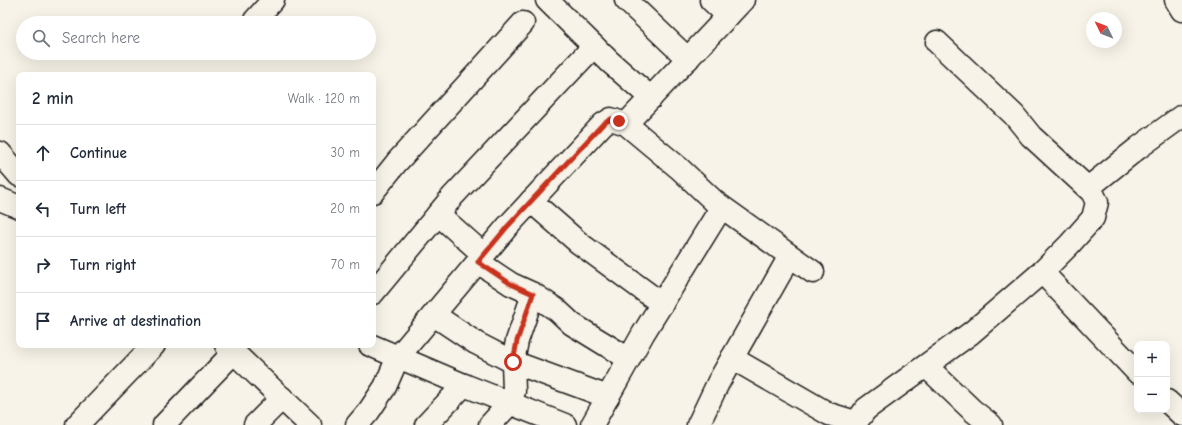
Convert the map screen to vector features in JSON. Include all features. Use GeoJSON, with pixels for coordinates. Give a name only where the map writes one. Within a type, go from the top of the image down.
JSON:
{"type":"FeatureCollection","features":[{"type":"Feature","properties":{"kind":"street"},"geometry":{"type":"LineString","coordinates":[[259,16],[273,0]]}},
{"type":"Feature","properties":{"kind":"street"},"geometry":{"type":"LineString","coordinates":[[547,0],[650,98]]}},
{"type":"Feature","properties":{"kind":"street"},"geometry":{"type":"LineString","coordinates":[[626,0],[688,59]]}},
{"type":"Feature","properties":{"kind":"street"},"geometry":{"type":"LineString","coordinates":[[711,0],[728,16]]}},
{"type":"Feature","properties":{"kind":"street"},"geometry":{"type":"LineString","coordinates":[[626,124],[743,0]]}},
{"type":"Feature","properties":{"kind":"street"},"geometry":{"type":"LineString","coordinates":[[1176,0],[1182,10]]}},
{"type":"Feature","properties":{"kind":"street"},"geometry":{"type":"LineString","coordinates":[[376,188],[397,162],[523,23]]}},
{"type":"Feature","properties":{"kind":"street"},"geometry":{"type":"LineString","coordinates":[[732,358],[829,414],[855,424],[866,409],[971,332],[1042,272],[1069,245],[1092,218],[1097,202],[1092,192],[1031,136],[1014,115],[937,42]]}},
{"type":"Feature","properties":{"kind":"street"},"geometry":{"type":"LineString","coordinates":[[376,289],[453,196],[594,46]]}},
{"type":"Feature","properties":{"kind":"street"},"geometry":{"type":"LineString","coordinates":[[1088,188],[1138,148],[1182,116]]}},
{"type":"Feature","properties":{"kind":"street"},"geometry":{"type":"LineString","coordinates":[[357,425],[385,387],[398,357],[507,227],[603,124],[611,119],[626,124],[680,169],[722,208],[812,272]]}},
{"type":"Feature","properties":{"kind":"street"},"geometry":{"type":"LineString","coordinates":[[0,153],[16,172]]}},
{"type":"Feature","properties":{"kind":"street"},"geometry":{"type":"LineString","coordinates":[[0,199],[16,206]]}},
{"type":"Feature","properties":{"kind":"street"},"geometry":{"type":"LineString","coordinates":[[531,201],[579,244],[662,304]]}},
{"type":"Feature","properties":{"kind":"street"},"geometry":{"type":"LineString","coordinates":[[592,425],[629,359],[722,208]]}},
{"type":"Feature","properties":{"kind":"street"},"geometry":{"type":"LineString","coordinates":[[438,214],[481,258],[511,284],[533,294],[557,310],[572,324],[629,359]]}},
{"type":"Feature","properties":{"kind":"street"},"geometry":{"type":"LineString","coordinates":[[698,425],[718,383],[790,256]]}},
{"type":"Feature","properties":{"kind":"street"},"geometry":{"type":"LineString","coordinates":[[1042,272],[1134,369]]}},
{"type":"Feature","properties":{"kind":"street"},"geometry":{"type":"LineString","coordinates":[[490,425],[510,403],[514,391],[513,362],[517,341],[533,294]]}},
{"type":"Feature","properties":{"kind":"street"},"geometry":{"type":"LineString","coordinates":[[434,315],[476,343],[513,362],[608,397]]}},
{"type":"Feature","properties":{"kind":"street"},"geometry":{"type":"LineString","coordinates":[[77,425],[151,348]]}},
{"type":"Feature","properties":{"kind":"street"},"geometry":{"type":"LineString","coordinates":[[376,348],[562,424]]}},
{"type":"Feature","properties":{"kind":"street"},"geometry":{"type":"LineString","coordinates":[[164,425],[230,349],[310,425]]}},
{"type":"Feature","properties":{"kind":"street"},"geometry":{"type":"LineString","coordinates":[[926,366],[972,410],[991,425]]}},
{"type":"Feature","properties":{"kind":"street"},"geometry":{"type":"LineString","coordinates":[[426,425],[464,385]]}},
{"type":"Feature","properties":{"kind":"street"},"geometry":{"type":"LineString","coordinates":[[255,425],[282,398]]}},
{"type":"Feature","properties":{"kind":"street"},"geometry":{"type":"LineString","coordinates":[[1170,404],[1182,415]]}},
{"type":"Feature","properties":{"kind":"route"},"geometry":{"type":"LineString","coordinates":[[513,362],[517,341],[533,294],[511,284],[478,262],[507,227],[603,124],[611,119],[619,121]]}}]}
